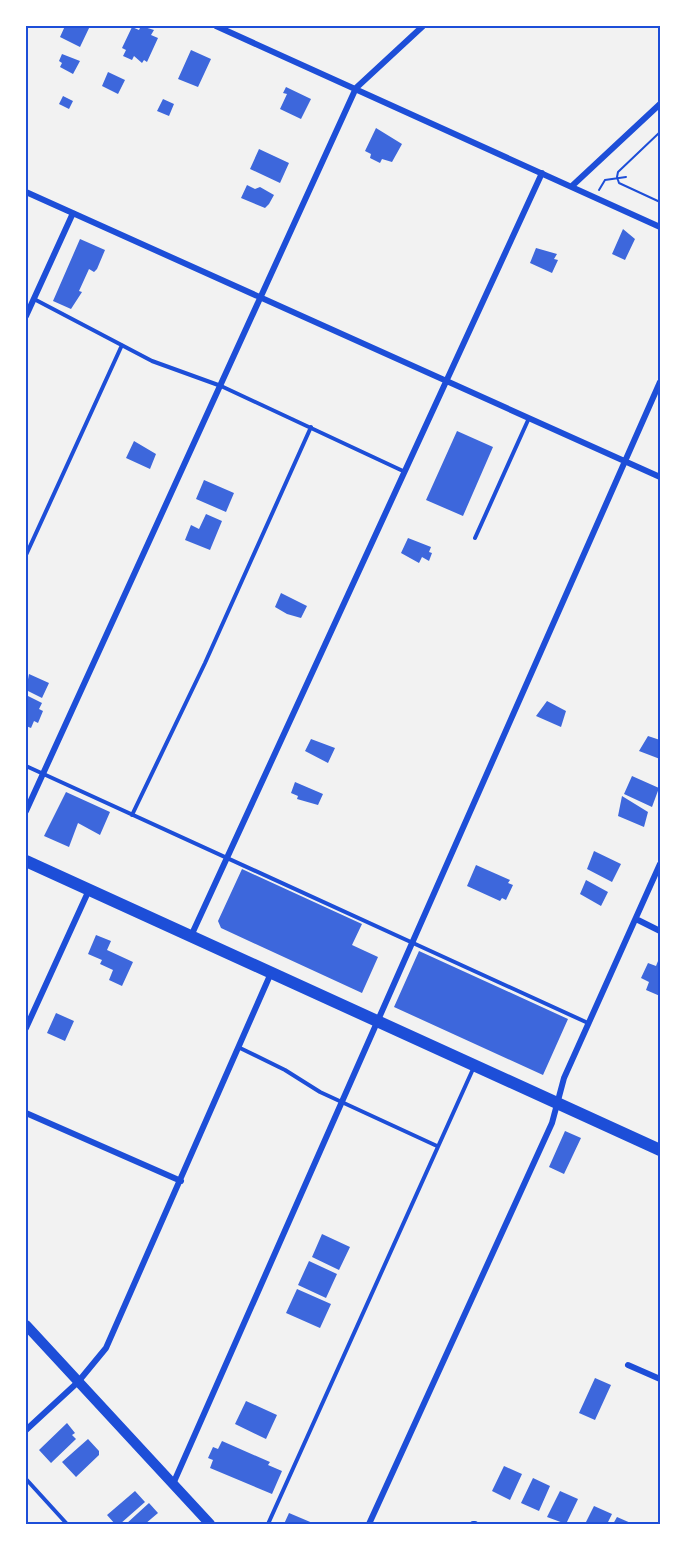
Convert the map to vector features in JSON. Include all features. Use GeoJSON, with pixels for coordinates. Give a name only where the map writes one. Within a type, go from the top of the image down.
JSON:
{"type":"FeatureCollection","features":[{"type":"Feature","properties":{"kind":"main road"},"geometry":{"type":"LineString","coordinates":[[26,861],[660,1150]]}},
{"type":"Feature","properties":{"kind":"street"},"geometry":{"type":"LineString","coordinates":[[216,26],[660,227]]}},
{"type":"Feature","properties":{"kind":"street"},"geometry":{"type":"LineString","coordinates":[[26,811],[356,88],[423,26]]}},
{"type":"Feature","properties":{"kind":"street"},"geometry":{"type":"LineString","coordinates":[[572,186],[660,104]]}},
{"type":"Feature","properties":{"kind":"street"},"geometry":{"type":"LineString","coordinates":[[190,936],[542,172]]}},
{"type":"Feature","properties":{"kind":"street"},"geometry":{"type":"LineString","coordinates":[[26,192],[660,477]]}},
{"type":"Feature","properties":{"kind":"street"},"geometry":{"type":"LineString","coordinates":[[26,316],[73,213]]}},
{"type":"Feature","properties":{"kind":"street"},"geometry":{"type":"LineString","coordinates":[[173,1484],[376,1020],[660,382]]}},
{"type":"Feature","properties":{"kind":"street"},"geometry":{"type":"LineString","coordinates":[[369,1524],[552,1123],[564,1078],[660,864]]}},
{"type":"Feature","properties":{"kind":"street"},"geometry":{"type":"LineString","coordinates":[[26,1028],[89,890]]}},
{"type":"Feature","properties":{"kind":"street"},"geometry":{"type":"LineString","coordinates":[[636,920],[660,931]]}},
{"type":"Feature","properties":{"kind":"street"},"geometry":{"type":"LineString","coordinates":[[26,1430],[78,1382],[106,1348],[272,973]]}},
{"type":"Feature","properties":{"kind":"street"},"geometry":{"type":"LineString","coordinates":[[26,1113],[181,1181]]}},
{"type":"Feature","properties":{"kind":"street"},"geometry":{"type":"LineString","coordinates":[[26,1325],[210,1524]]}},
{"type":"Feature","properties":{"kind":"street"},"geometry":{"type":"LineString","coordinates":[[628,1365],[660,1379]]}},
{"type":"Feature","properties":{"kind":"lane"},"geometry":{"type":"LineString","coordinates":[[34,299],[168,368],[221,386],[404,471]]}},
{"type":"Feature","properties":{"kind":"lane"},"geometry":{"type":"LineString","coordinates":[[26,555],[123,345]]}},
{"type":"Feature","properties":{"kind":"lane"},"geometry":{"type":"LineString","coordinates":[[476,538],[529,418]]}},
{"type":"Feature","properties":{"kind":"lane"},"geometry":{"type":"LineString","coordinates":[[132,815],[213,645],[310,427]]}},
{"type":"Feature","properties":{"kind":"lane"},"geometry":{"type":"LineString","coordinates":[[26,766],[588,1023]]}},
{"type":"Feature","properties":{"kind":"lane"},"geometry":{"type":"LineString","coordinates":[[240,1048],[285,1070],[320,1092],[437,1146]]}},
{"type":"Feature","properties":{"kind":"lane"},"geometry":{"type":"LineString","coordinates":[[268,1524],[474,1065]]}},
{"type":"Feature","properties":{"kind":"lane"},"geometry":{"type":"LineString","coordinates":[[26,1479],[67,1524]]}},
{"type":"Feature","properties":{"kind":"path"},"geometry":{"type":"LineString","coordinates":[[660,132],[618,172],[617,177],[619,183],[660,202]]}},
{"type":"Feature","properties":{"kind":"path"},"geometry":{"type":"LineString","coordinates":[[605,180],[626,177]]}},
{"type":"Feature","properties":{"kind":"building"},"geometry":{"type":"Polygon","coordinates":[[[65,26],[90,26],[80,47],[60,37],[65,26]]]}},
{"type":"Feature","properties":{"kind":"building"},"geometry":{"type":"Polygon","coordinates":[[[141,26],[154,30],[151,35],[158,38],[147,62],[144,60],[142,63],[134,56],[132,60],[123,56],[126,50],[122,48],[132,27],[139,30],[141,26]]]}},
{"type":"Feature","properties":{"kind":"building"},"geometry":{"type":"Polygon","coordinates":[[[191,50],[211,59],[198,87],[178,79],[191,50]]]}},
{"type":"Feature","properties":{"kind":"building"},"geometry":{"type":"Polygon","coordinates":[[[62,54],[80,61],[73,74],[60,67],[62,63],[59,61],[62,54]]]}},
{"type":"Feature","properties":{"kind":"building"},"geometry":{"type":"Polygon","coordinates":[[[108,72],[125,80],[118,94],[102,86],[108,72]]]}},
{"type":"Feature","properties":{"kind":"building"},"geometry":{"type":"Polygon","coordinates":[[[286,87],[311,99],[301,119],[280,109],[287,94],[283,93],[286,87]]]}},
{"type":"Feature","properties":{"kind":"building"},"geometry":{"type":"Polygon","coordinates":[[[63,96],[73,101],[69,109],[59,104],[63,96]]]}},
{"type":"Feature","properties":{"kind":"building"},"geometry":{"type":"Polygon","coordinates":[[[163,99],[174,104],[169,116],[157,111],[163,99]]]}},
{"type":"Feature","properties":{"kind":"building"},"geometry":{"type":"Polygon","coordinates":[[[376,128],[402,144],[392,162],[382,159],[380,163],[370,158],[371,154],[365,151],[376,128]]]}},
{"type":"Feature","properties":{"kind":"building"},"geometry":{"type":"Polygon","coordinates":[[[259,149],[289,163],[280,183],[250,169],[259,149]]]}},
{"type":"Feature","properties":{"kind":"building"},"geometry":{"type":"Polygon","coordinates":[[[247,185],[255,189],[260,187],[274,195],[265,208],[241,198],[247,185]]]}},
{"type":"Feature","properties":{"kind":"building"},"geometry":{"type":"Polygon","coordinates":[[[623,229],[635,239],[625,260],[612,254],[623,229]]]}},
{"type":"Feature","properties":{"kind":"building"},"geometry":{"type":"Polygon","coordinates":[[[80,239],[105,250],[97,269],[94,272],[89,269],[79,291],[82,292],[71,309],[53,301],[80,239]]]}},
{"type":"Feature","properties":{"kind":"building"},"geometry":{"type":"Polygon","coordinates":[[[536,248],[557,254],[554,259],[558,260],[552,273],[530,263],[536,248]]]}},
{"type":"Feature","properties":{"kind":"building"},"geometry":{"type":"Polygon","coordinates":[[[457,431],[493,447],[463,516],[426,500],[457,431]]]}},
{"type":"Feature","properties":{"kind":"building"},"geometry":{"type":"Polygon","coordinates":[[[134,441],[156,454],[150,469],[126,458],[134,441]]]}},
{"type":"Feature","properties":{"kind":"building"},"geometry":{"type":"Polygon","coordinates":[[[204,480],[234,493],[226,512],[196,499],[204,480]]]}},
{"type":"Feature","properties":{"kind":"building"},"geometry":{"type":"Polygon","coordinates":[[[206,514],[222,521],[210,550],[185,540],[191,525],[199,529],[206,514]]]}},
{"type":"Feature","properties":{"kind":"building"},"geometry":{"type":"Polygon","coordinates":[[[408,538],[431,547],[429,552],[432,553],[429,561],[422,557],[419,563],[401,553],[408,538]]]}},
{"type":"Feature","properties":{"kind":"building"},"geometry":{"type":"Polygon","coordinates":[[[281,593],[307,606],[301,618],[275,607],[281,593]]]}},
{"type":"Feature","properties":{"kind":"building"},"geometry":{"type":"Polygon","coordinates":[[[29,674],[49,683],[42,698],[26,690],[29,674]]]}},
{"type":"Feature","properties":{"kind":"building"},"geometry":{"type":"Polygon","coordinates":[[[26,695],[42,703],[39,709],[43,711],[38,723],[34,721],[31,728],[26,726],[26,695]]]}},
{"type":"Feature","properties":{"kind":"building"},"geometry":{"type":"Polygon","coordinates":[[[547,701],[566,711],[561,727],[536,716],[547,701]]]}},
{"type":"Feature","properties":{"kind":"building"},"geometry":{"type":"Polygon","coordinates":[[[648,736],[660,740],[660,759],[639,751],[648,736]]]}},
{"type":"Feature","properties":{"kind":"building"},"geometry":{"type":"Polygon","coordinates":[[[311,739],[335,748],[328,763],[305,751],[311,739]]]}},
{"type":"Feature","properties":{"kind":"building"},"geometry":{"type":"Polygon","coordinates":[[[632,776],[659,788],[652,807],[624,794],[632,776]]]}},
{"type":"Feature","properties":{"kind":"building"},"geometry":{"type":"Polygon","coordinates":[[[295,782],[323,794],[318,805],[297,799],[298,796],[291,793],[295,782]]]}},
{"type":"Feature","properties":{"kind":"building"},"geometry":{"type":"Polygon","coordinates":[[[66,792],[110,812],[100,835],[78,823],[69,847],[44,836],[66,792]]]}},
{"type":"Feature","properties":{"kind":"building"},"geometry":{"type":"Polygon","coordinates":[[[622,796],[648,812],[644,827],[618,816],[622,796]]]}},
{"type":"Feature","properties":{"kind":"building"},"geometry":{"type":"Polygon","coordinates":[[[594,851],[621,864],[612,882],[587,869],[594,851]]]}},
{"type":"Feature","properties":{"kind":"building"},"geometry":{"type":"Polygon","coordinates":[[[476,865],[510,880],[508,883],[513,885],[506,900],[502,898],[500,901],[467,886],[476,865]]]}},
{"type":"Feature","properties":{"kind":"building"},"geometry":{"type":"Polygon","coordinates":[[[242,869],[362,924],[352,945],[378,957],[362,993],[221,928],[218,921],[242,869]]]}},
{"type":"Feature","properties":{"kind":"building"},"geometry":{"type":"Polygon","coordinates":[[[586,880],[608,892],[601,906],[580,894],[586,880]]]}},
{"type":"Feature","properties":{"kind":"building"},"geometry":{"type":"Polygon","coordinates":[[[96,935],[111,941],[107,950],[133,962],[122,986],[109,980],[113,970],[100,964],[102,960],[88,954],[96,935]]]}},
{"type":"Feature","properties":{"kind":"building"},"geometry":{"type":"Polygon","coordinates":[[[419,951],[568,1019],[543,1075],[394,1007],[419,951]]]}},
{"type":"Feature","properties":{"kind":"building"},"geometry":{"type":"Polygon","coordinates":[[[660,956],[660,996],[646,990],[649,982],[641,978],[648,963],[656,966],[660,956]]]}},
{"type":"Feature","properties":{"kind":"building"},"geometry":{"type":"Polygon","coordinates":[[[56,1013],[74,1021],[65,1041],[47,1033],[56,1013]]]}},
{"type":"Feature","properties":{"kind":"building"},"geometry":{"type":"Polygon","coordinates":[[[565,1131],[581,1138],[564,1174],[549,1167],[565,1131]]]}},
{"type":"Feature","properties":{"kind":"building"},"geometry":{"type":"Polygon","coordinates":[[[322,1234],[350,1247],[339,1270],[312,1257],[322,1234]]]}},
{"type":"Feature","properties":{"kind":"building"},"geometry":{"type":"Polygon","coordinates":[[[309,1261],[337,1274],[326,1298],[298,1285],[309,1261]]]}},
{"type":"Feature","properties":{"kind":"building"},"geometry":{"type":"Polygon","coordinates":[[[297,1289],[331,1304],[320,1328],[286,1313],[297,1289]]]}},
{"type":"Feature","properties":{"kind":"building"},"geometry":{"type":"Polygon","coordinates":[[[595,1378],[611,1385],[595,1420],[579,1413],[595,1378]]]}},
{"type":"Feature","properties":{"kind":"building"},"geometry":{"type":"Polygon","coordinates":[[[246,1401],[277,1415],[266,1439],[235,1424],[246,1401]]]}},
{"type":"Feature","properties":{"kind":"building"},"geometry":{"type":"Polygon","coordinates":[[[67,1423],[75,1433],[72,1435],[76,1439],[51,1463],[39,1450],[67,1423]]]}},
{"type":"Feature","properties":{"kind":"building"},"geometry":{"type":"Polygon","coordinates":[[[88,1439],[99,1451],[99,1455],[76,1477],[62,1462],[88,1439]]]}},
{"type":"Feature","properties":{"kind":"building"},"geometry":{"type":"Polygon","coordinates":[[[222,1441],[270,1462],[268,1465],[282,1471],[272,1494],[210,1468],[213,1460],[208,1458],[213,1447],[218,1449],[222,1441]]]}},
{"type":"Feature","properties":{"kind":"building"},"geometry":{"type":"Polygon","coordinates":[[[504,1466],[522,1474],[510,1500],[492,1491],[504,1466]]]}},
{"type":"Feature","properties":{"kind":"building"},"geometry":{"type":"Polygon","coordinates":[[[533,1478],[550,1486],[539,1511],[521,1503],[533,1478]]]}},
{"type":"Feature","properties":{"kind":"building"},"geometry":{"type":"Polygon","coordinates":[[[135,1491],[145,1502],[120,1524],[115,1524],[107,1515],[135,1491]]]}},
{"type":"Feature","properties":{"kind":"building"},"geometry":{"type":"Polygon","coordinates":[[[560,1491],[578,1499],[566,1524],[547,1517],[560,1491]]]}},
{"type":"Feature","properties":{"kind":"building"},"geometry":{"type":"Polygon","coordinates":[[[149,1503],[158,1513],[145,1524],[126,1524],[149,1503]]]}},
{"type":"Feature","properties":{"kind":"building"},"geometry":{"type":"Polygon","coordinates":[[[594,1506],[612,1514],[607,1524],[585,1524],[594,1506]]]}},
{"type":"Feature","properties":{"kind":"building"},"geometry":{"type":"Polygon","coordinates":[[[289,1513],[315,1524],[284,1524],[289,1513]]]}},
{"type":"Feature","properties":{"kind":"building"},"geometry":{"type":"Polygon","coordinates":[[[617,1517],[633,1524],[613,1524],[617,1517]]]}}]}
